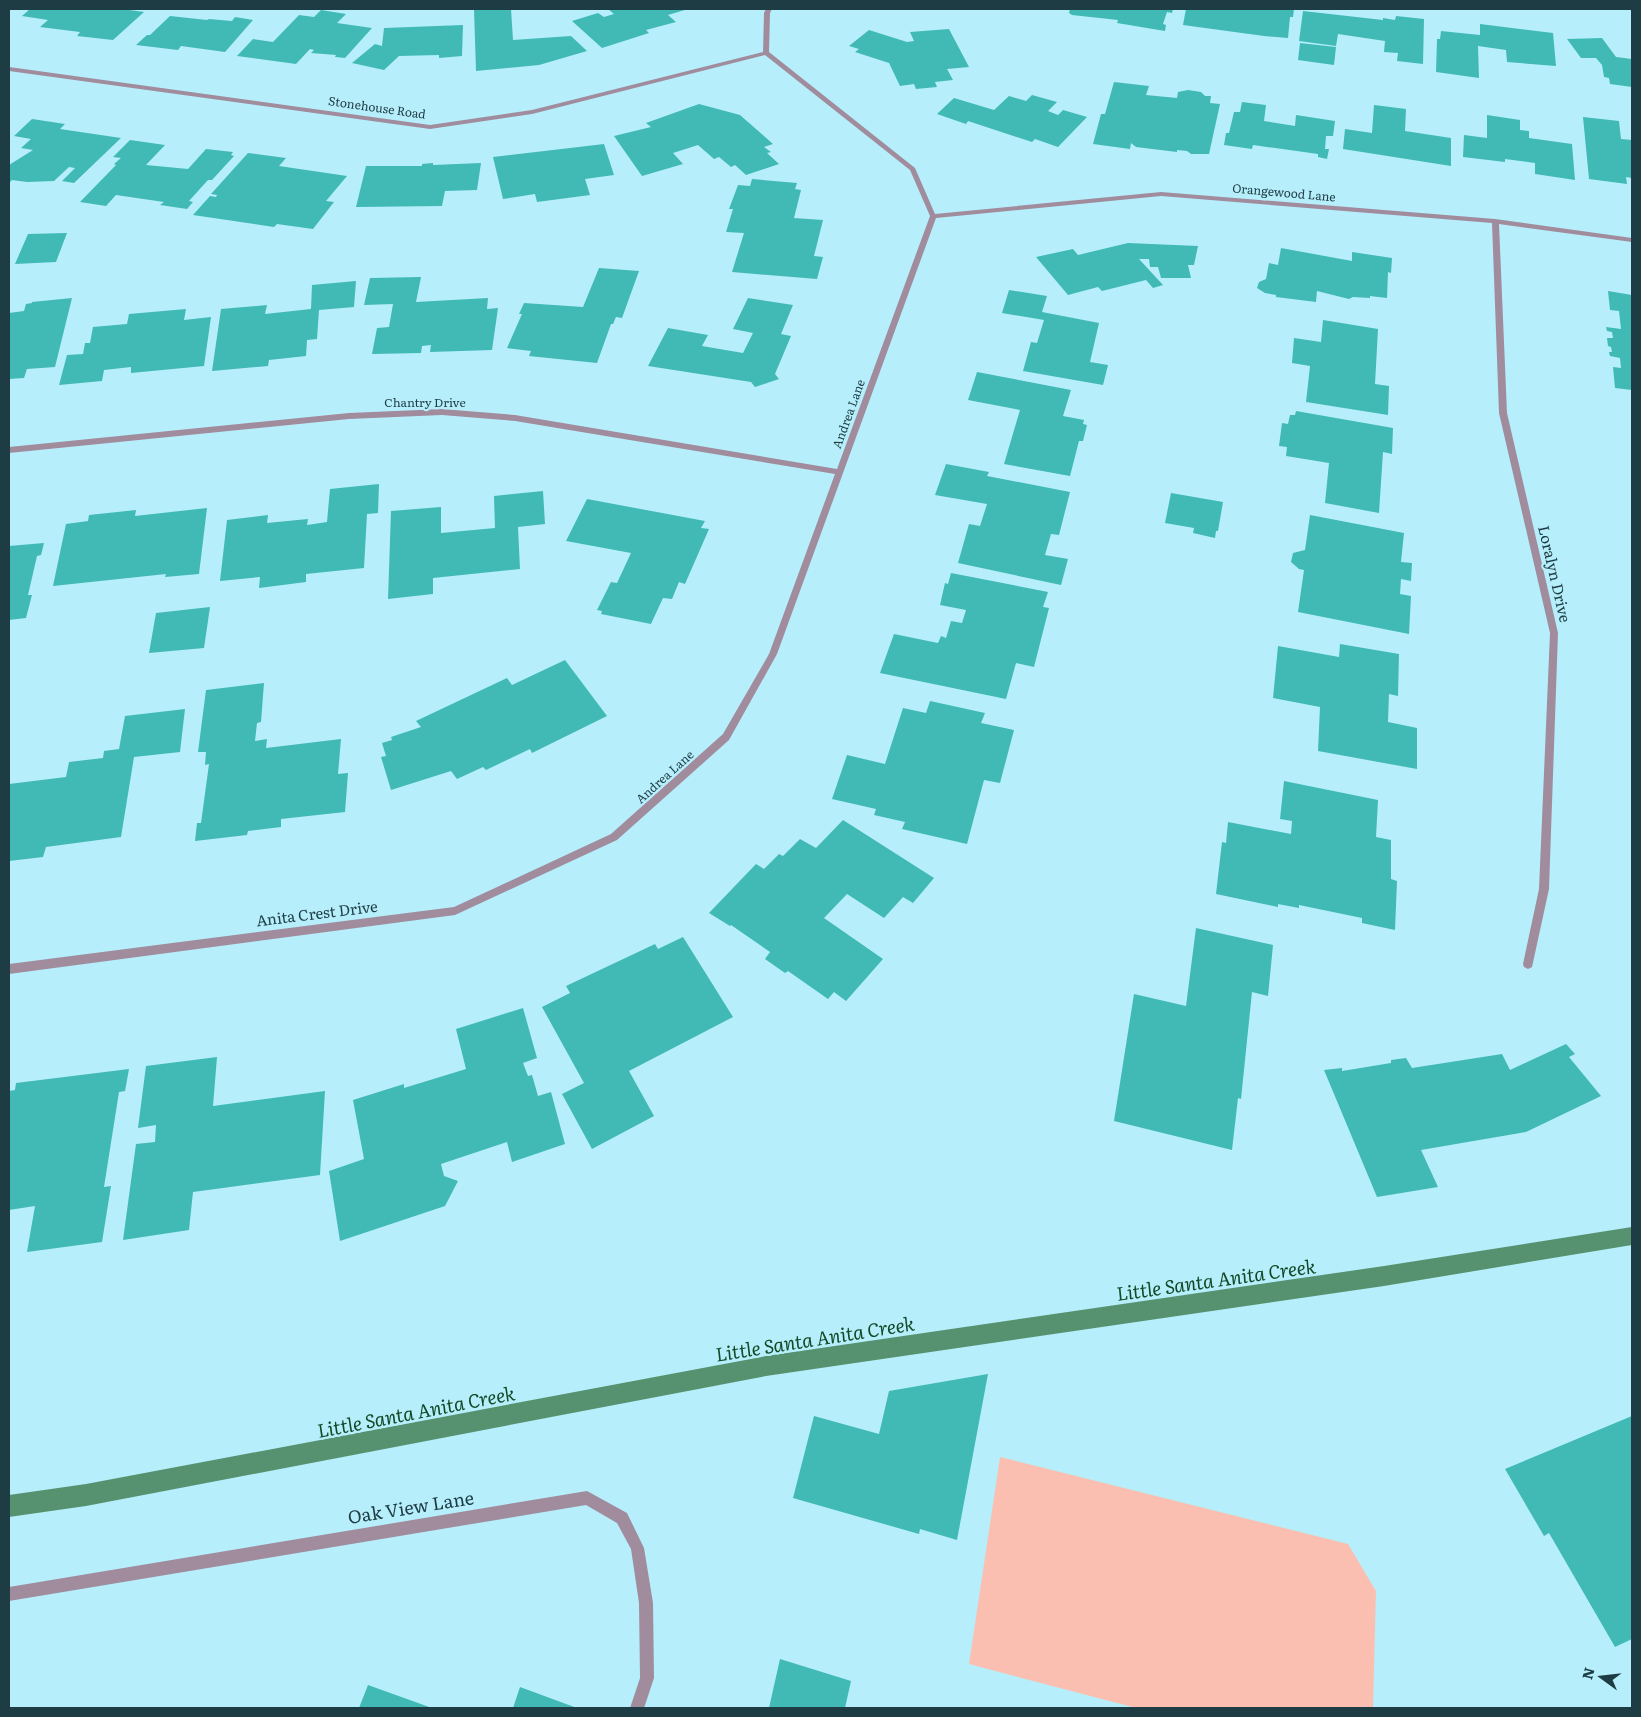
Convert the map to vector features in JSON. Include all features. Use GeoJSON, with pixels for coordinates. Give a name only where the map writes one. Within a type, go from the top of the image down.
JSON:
{"type":"FeatureCollection","features":[{"type":"Feature","properties":{"kind":"street"},"geometry":{"type":"LineString","coordinates":[[769,9],[767,13],[766,53],[913,169],[933,216]]}},
{"type":"Feature","properties":{"kind":"street","name":"Stonehouse Road"},"geometry":{"type":"LineString","coordinates":[[9,70],[430,127],[532,112],[766,53]]}},
{"type":"Feature","properties":{"kind":"street","name":"Orangewood Lane"},"geometry":{"type":"LineString","coordinates":[[933,216],[1161,194],[1495,221],[1632,240]]}},
{"type":"Feature","properties":{"kind":"street","name":"Andrea Lane"},"geometry":{"type":"LineString","coordinates":[[614,837],[726,737],[773,654],[933,216]]}},
{"type":"Feature","properties":{"kind":"street","name":"Loralyn Drive"},"geometry":{"type":"LineString","coordinates":[[1495,221],[1498,346],[1504,413],[1554,633],[1544,889],[1528,964]]}},
{"type":"Feature","properties":{"kind":"street","name":"Chantry Drive"},"geometry":{"type":"LineString","coordinates":[[9,450],[349,416],[442,412],[515,418],[839,472]]}},
{"type":"Feature","properties":{"kind":"street","name":"Anita Crest Drive"},"geometry":{"type":"LineString","coordinates":[[9,969],[455,911],[614,837]]}},
{"type":"Feature","properties":{"kind":"street","name":"Oak View Lane"},"geometry":{"type":"LineString","coordinates":[[9,1594],[587,1498],[622,1518],[638,1548],[646,1602],[647,1678],[638,1708]]}},
{"type":"Feature","properties":{"kind":"shaded area"},"geometry":{"type":"Polygon","coordinates":[[[1000,1457],[1348,1544],[1376,1591],[1373,1708],[1136,1708],[969,1664],[1000,1457]]]}},
{"type":"Feature","properties":{"kind":"building"},"geometry":{"type":"Polygon","coordinates":[[[30,9],[122,9],[144,12],[113,40],[77,36],[80,32],[40,27],[48,20],[22,16],[30,9]]]}},
{"type":"Feature","properties":{"kind":"building"},"geometry":{"type":"Polygon","coordinates":[[[474,9],[511,9],[513,40],[571,36],[587,51],[539,65],[476,71],[474,9]]]}},
{"type":"Feature","properties":{"kind":"building"},"geometry":{"type":"Polygon","coordinates":[[[608,9],[688,9],[668,15],[676,22],[646,30],[649,33],[602,48],[572,21],[598,13],[604,17],[614,14],[608,9]]]}},
{"type":"Feature","properties":{"kind":"building"},"geometry":{"type":"Polygon","coordinates":[[[1070,9],[1173,9],[1172,13],[1167,12],[1163,24],[1166,25],[1165,31],[1117,23],[1118,20],[1072,15],[1069,13],[1070,9]]]}},
{"type":"Feature","properties":{"kind":"building"},"geometry":{"type":"Polygon","coordinates":[[[1186,9],[1294,9],[1293,17],[1290,17],[1288,38],[1183,25],[1186,9]]]}},
{"type":"Feature","properties":{"kind":"building"},"geometry":{"type":"Polygon","coordinates":[[[321,10],[346,14],[337,23],[372,28],[345,58],[335,57],[336,55],[311,53],[314,50],[310,49],[296,64],[237,56],[253,39],[273,42],[299,15],[314,17],[321,10]]]}},
{"type":"Feature","properties":{"kind":"building"},"geometry":{"type":"Polygon","coordinates":[[[1303,11],[1383,20],[1383,18],[1395,20],[1396,16],[1424,19],[1423,64],[1397,61],[1398,53],[1384,52],[1385,41],[1338,34],[1336,46],[1299,41],[1303,11]]]}},
{"type":"Feature","properties":{"kind":"building"},"geometry":{"type":"Polygon","coordinates":[[[170,16],[207,20],[232,21],[235,17],[253,20],[225,52],[181,46],[178,50],[136,45],[170,16]]]}},
{"type":"Feature","properties":{"kind":"building"},"geometry":{"type":"Polygon","coordinates":[[[1480,24],[1553,33],[1556,66],[1507,62],[1506,50],[1478,46],[1479,78],[1436,72],[1437,39],[1440,39],[1441,31],[1480,35],[1480,24]]]}},
{"type":"Feature","properties":{"kind":"building"},"geometry":{"type":"Polygon","coordinates":[[[463,25],[462,56],[439,58],[439,55],[399,56],[384,70],[352,63],[375,44],[382,46],[384,28],[463,25]]]}},
{"type":"Feature","properties":{"kind":"building"},"geometry":{"type":"Polygon","coordinates":[[[949,29],[969,67],[947,69],[953,80],[935,82],[937,87],[916,89],[914,84],[900,86],[889,63],[855,52],[859,49],[849,46],[869,30],[907,42],[914,41],[910,32],[949,29]]]}},
{"type":"Feature","properties":{"kind":"building"},"geometry":{"type":"Polygon","coordinates":[[[1602,38],[1616,57],[1632,59],[1632,87],[1610,84],[1609,78],[1604,77],[1602,65],[1596,58],[1581,58],[1567,39],[1602,38]]]}},
{"type":"Feature","properties":{"kind":"building"},"geometry":{"type":"Polygon","coordinates":[[[1300,43],[1336,47],[1334,65],[1298,60],[1300,43]]]}},
{"type":"Feature","properties":{"kind":"building"},"geometry":{"type":"Polygon","coordinates":[[[1114,82],[1149,86],[1146,95],[1177,98],[1178,92],[1188,90],[1201,92],[1205,96],[1211,96],[1210,103],[1220,104],[1209,154],[1191,154],[1187,151],[1177,150],[1177,152],[1136,147],[1131,143],[1130,149],[1093,144],[1101,114],[1105,114],[1114,82]]]}},
{"type":"Feature","properties":{"kind":"building"},"geometry":{"type":"Polygon","coordinates":[[[1032,95],[1057,102],[1048,111],[1058,115],[1063,110],[1087,117],[1058,147],[1035,139],[1032,142],[968,121],[966,124],[937,114],[954,98],[994,110],[1009,96],[1026,101],[1032,95]]]}},
{"type":"Feature","properties":{"kind":"building"},"geometry":{"type":"Polygon","coordinates":[[[1242,102],[1266,105],[1264,121],[1295,126],[1296,115],[1335,121],[1333,136],[1326,136],[1325,149],[1329,149],[1327,159],[1318,157],[1318,154],[1253,145],[1252,149],[1224,145],[1226,133],[1229,133],[1234,112],[1240,112],[1242,102]]]}},
{"type":"Feature","properties":{"kind":"building"},"geometry":{"type":"Polygon","coordinates":[[[699,104],[740,115],[773,144],[764,147],[771,152],[767,153],[779,164],[746,175],[735,165],[731,167],[719,157],[714,159],[698,145],[673,153],[683,164],[642,176],[614,136],[651,127],[646,123],[699,104]]]}},
{"type":"Feature","properties":{"kind":"building"},"geometry":{"type":"Polygon","coordinates":[[[1374,105],[1406,109],[1405,131],[1451,138],[1451,166],[1343,149],[1345,129],[1372,133],[1374,105]]]}},
{"type":"Feature","properties":{"kind":"building"},"geometry":{"type":"Polygon","coordinates":[[[1487,115],[1520,120],[1520,130],[1529,131],[1529,138],[1572,144],[1575,180],[1535,174],[1535,163],[1463,157],[1464,135],[1487,138],[1487,115]]]}},
{"type":"Feature","properties":{"kind":"building"},"geometry":{"type":"Polygon","coordinates":[[[1583,117],[1619,121],[1621,139],[1632,140],[1632,178],[1626,177],[1627,184],[1589,179],[1583,117]]]}},
{"type":"Feature","properties":{"kind":"building"},"geometry":{"type":"Polygon","coordinates":[[[32,119],[65,124],[60,129],[121,138],[74,183],[62,181],[75,168],[69,167],[54,181],[27,182],[12,180],[9,183],[9,165],[33,150],[21,148],[31,139],[14,136],[32,119]]]}},
{"type":"Feature","properties":{"kind":"building"},"geometry":{"type":"Polygon","coordinates":[[[130,140],[165,145],[146,165],[188,169],[206,149],[233,152],[231,155],[234,156],[189,201],[193,202],[187,209],[160,205],[164,202],[116,195],[106,206],[80,202],[116,165],[114,164],[121,158],[113,157],[130,140]]]}},
{"type":"Feature","properties":{"kind":"building"},"geometry":{"type":"Polygon","coordinates":[[[604,144],[614,175],[585,179],[590,195],[537,202],[535,194],[503,199],[493,157],[604,144]]]}},
{"type":"Feature","properties":{"kind":"building"},"geometry":{"type":"Polygon","coordinates":[[[248,153],[286,158],[279,166],[347,176],[326,201],[334,202],[313,229],[277,224],[274,227],[193,215],[210,196],[216,197],[217,195],[211,194],[248,153]]]}},
{"type":"Feature","properties":{"kind":"building"},"geometry":{"type":"Polygon","coordinates":[[[433,163],[433,165],[481,163],[477,190],[445,191],[442,206],[356,207],[366,166],[422,166],[422,164],[433,163]]]}},
{"type":"Feature","properties":{"kind":"building"},"geometry":{"type":"Polygon","coordinates":[[[752,179],[797,183],[795,189],[801,190],[794,218],[823,220],[814,256],[823,257],[817,279],[732,272],[744,233],[726,232],[733,209],[729,209],[738,185],[750,186],[752,179]]]}},
{"type":"Feature","properties":{"kind":"building"},"geometry":{"type":"Polygon","coordinates":[[[67,233],[56,262],[15,264],[28,234],[67,233]]]}},
{"type":"Feature","properties":{"kind":"building"},"geometry":{"type":"Polygon","coordinates":[[[1128,243],[1198,246],[1194,265],[1188,265],[1191,278],[1161,278],[1158,267],[1150,267],[1149,259],[1139,259],[1163,285],[1153,288],[1146,280],[1102,291],[1098,287],[1068,295],[1036,257],[1073,249],[1078,255],[1128,243]]]}},
{"type":"Feature","properties":{"kind":"building"},"geometry":{"type":"Polygon","coordinates":[[[1281,248],[1352,261],[1352,252],[1392,258],[1391,273],[1388,272],[1387,298],[1370,296],[1370,298],[1353,297],[1349,299],[1317,291],[1316,302],[1276,297],[1276,295],[1265,293],[1257,288],[1259,282],[1266,279],[1269,263],[1278,265],[1281,248]]]}},
{"type":"Feature","properties":{"kind":"building"},"geometry":{"type":"Polygon","coordinates":[[[599,268],[639,271],[622,318],[616,317],[613,324],[611,324],[597,363],[529,356],[531,351],[507,348],[522,314],[519,314],[524,303],[583,307],[599,268]]]}},
{"type":"Feature","properties":{"kind":"building"},"geometry":{"type":"Polygon","coordinates":[[[421,277],[416,302],[488,298],[487,309],[498,308],[492,350],[430,352],[431,345],[422,346],[421,353],[372,354],[377,328],[389,327],[393,304],[364,305],[370,278],[421,277]]]}},
{"type":"Feature","properties":{"kind":"building"},"geometry":{"type":"Polygon","coordinates":[[[356,281],[354,307],[319,310],[317,339],[307,340],[306,356],[269,360],[268,366],[212,371],[221,309],[267,305],[265,314],[311,309],[312,285],[356,281]]]}},
{"type":"Feature","properties":{"kind":"building"},"geometry":{"type":"Polygon","coordinates":[[[1009,290],[1047,296],[1042,312],[1099,323],[1090,362],[1108,365],[1103,385],[1023,371],[1031,342],[1037,343],[1044,320],[1002,313],[1009,290]]]}},
{"type":"Feature","properties":{"kind":"building"},"geometry":{"type":"Polygon","coordinates":[[[1608,291],[1632,295],[1632,390],[1615,388],[1613,367],[1621,368],[1620,358],[1610,356],[1609,352],[1612,352],[1611,347],[1608,346],[1607,338],[1613,338],[1612,332],[1607,331],[1606,327],[1621,329],[1619,311],[1610,310],[1608,291]]]}},
{"type":"Feature","properties":{"kind":"building"},"geometry":{"type":"Polygon","coordinates":[[[72,298],[55,367],[27,369],[24,378],[9,379],[9,313],[24,311],[26,304],[32,302],[72,298]]]}},
{"type":"Feature","properties":{"kind":"building"},"geometry":{"type":"Polygon","coordinates":[[[748,298],[793,305],[781,334],[791,336],[775,374],[779,379],[755,387],[751,382],[648,366],[668,328],[708,335],[702,346],[743,353],[753,333],[733,329],[748,298]]]}},
{"type":"Feature","properties":{"kind":"building"},"geometry":{"type":"Polygon","coordinates":[[[186,309],[184,320],[211,317],[204,366],[131,373],[131,367],[104,370],[102,381],[59,385],[67,355],[83,354],[85,343],[90,343],[93,327],[127,324],[129,314],[186,309]]]}},
{"type":"Feature","properties":{"kind":"building"},"geometry":{"type":"Polygon","coordinates":[[[1323,320],[1378,329],[1375,384],[1389,386],[1388,415],[1306,402],[1310,366],[1292,363],[1294,338],[1321,342],[1323,320]]]}},
{"type":"Feature","properties":{"kind":"building"},"geometry":{"type":"Polygon","coordinates":[[[977,372],[1071,390],[1063,416],[1084,420],[1083,424],[1087,425],[1083,441],[1079,441],[1070,476],[1004,464],[1020,410],[968,400],[977,372]]]}},
{"type":"Feature","properties":{"kind":"building"},"geometry":{"type":"Polygon","coordinates":[[[1296,411],[1393,428],[1392,454],[1383,452],[1379,513],[1325,503],[1329,463],[1286,456],[1287,447],[1279,446],[1282,423],[1288,424],[1290,415],[1295,415],[1296,411]]]}},
{"type":"Feature","properties":{"kind":"building"},"geometry":{"type":"Polygon","coordinates":[[[946,464],[989,472],[987,476],[1070,492],[1059,535],[1051,534],[1045,555],[1068,559],[1061,585],[958,563],[969,524],[980,526],[987,504],[935,495],[946,464]]]}},
{"type":"Feature","properties":{"kind":"building"},"geometry":{"type":"Polygon","coordinates":[[[379,484],[378,513],[367,514],[364,568],[306,574],[306,582],[259,588],[260,577],[220,581],[227,520],[268,515],[267,523],[308,519],[307,525],[327,522],[330,489],[379,484]]]}},
{"type":"Feature","properties":{"kind":"building"},"geometry":{"type":"Polygon","coordinates":[[[543,491],[545,524],[518,527],[520,569],[433,578],[433,594],[388,599],[391,511],[441,507],[441,533],[495,528],[494,496],[543,491]]]}},
{"type":"Feature","properties":{"kind":"building"},"geometry":{"type":"Polygon","coordinates":[[[1171,493],[1223,502],[1215,538],[1193,533],[1194,528],[1165,523],[1171,493]]]}},
{"type":"Feature","properties":{"kind":"building"},"geometry":{"type":"Polygon","coordinates":[[[587,499],[705,521],[701,528],[709,529],[685,584],[679,582],[672,599],[663,598],[651,624],[601,614],[602,611],[597,610],[611,582],[617,583],[631,553],[566,541],[587,499]]]}},
{"type":"Feature","properties":{"kind":"building"},"geometry":{"type":"Polygon","coordinates":[[[207,508],[199,574],[165,577],[166,574],[53,586],[66,524],[88,521],[89,515],[136,510],[135,516],[207,508]]]}},
{"type":"Feature","properties":{"kind":"building"},"geometry":{"type":"Polygon","coordinates":[[[1310,515],[1404,533],[1401,562],[1412,563],[1411,581],[1401,579],[1400,594],[1411,596],[1409,634],[1298,612],[1304,570],[1299,569],[1291,562],[1293,553],[1305,550],[1310,515]]]}},
{"type":"Feature","properties":{"kind":"building"},"geometry":{"type":"Polygon","coordinates":[[[44,543],[41,555],[37,556],[28,595],[32,595],[26,618],[9,620],[9,546],[44,543]]]}},
{"type":"Feature","properties":{"kind":"building"},"geometry":{"type":"Polygon","coordinates":[[[951,573],[1048,592],[1043,607],[1049,608],[1034,667],[1016,663],[1006,699],[880,673],[894,634],[938,643],[941,636],[946,638],[951,621],[962,623],[966,610],[940,605],[945,583],[948,584],[951,573]]]}},
{"type":"Feature","properties":{"kind":"building"},"geometry":{"type":"Polygon","coordinates":[[[210,607],[204,648],[149,653],[156,613],[210,607]]]}},
{"type":"Feature","properties":{"kind":"building"},"geometry":{"type":"Polygon","coordinates":[[[1340,644],[1399,654],[1398,696],[1389,694],[1388,722],[1417,728],[1417,769],[1318,751],[1320,707],[1273,698],[1278,646],[1339,657],[1340,644]]]}},
{"type":"Feature","properties":{"kind":"building"},"geometry":{"type":"Polygon","coordinates":[[[565,660],[607,716],[532,753],[530,749],[486,770],[483,767],[457,779],[451,771],[391,790],[381,757],[386,756],[382,743],[392,740],[391,737],[421,727],[416,721],[507,678],[512,685],[565,660]]]}},
{"type":"Feature","properties":{"kind":"building"},"geometry":{"type":"Polygon","coordinates":[[[264,683],[261,722],[257,723],[255,741],[267,739],[266,748],[341,739],[338,774],[348,773],[345,812],[281,819],[281,827],[248,831],[247,835],[195,841],[197,823],[201,823],[209,764],[205,765],[206,752],[198,752],[206,690],[264,683]]]}},
{"type":"Feature","properties":{"kind":"building"},"geometry":{"type":"Polygon","coordinates":[[[930,701],[985,713],[981,723],[1014,730],[1000,783],[984,780],[967,844],[902,829],[905,822],[874,815],[876,809],[832,799],[847,755],[885,764],[903,708],[926,713],[930,701]]]}},
{"type":"Feature","properties":{"kind":"building"},"geometry":{"type":"Polygon","coordinates":[[[185,709],[180,752],[134,757],[121,837],[46,847],[43,857],[9,861],[9,784],[66,777],[69,762],[103,758],[104,751],[119,749],[125,716],[185,709]]]}},
{"type":"Feature","properties":{"kind":"building"},"geometry":{"type":"Polygon","coordinates":[[[1284,781],[1378,800],[1376,837],[1391,840],[1391,879],[1397,881],[1395,930],[1362,923],[1362,918],[1299,905],[1299,908],[1278,904],[1278,907],[1216,894],[1222,842],[1226,843],[1228,822],[1291,834],[1292,821],[1280,819],[1284,781]]]}},
{"type":"Feature","properties":{"kind":"building"},"geometry":{"type":"Polygon","coordinates":[[[843,820],[934,878],[913,903],[903,897],[884,918],[847,894],[824,918],[883,959],[846,1001],[834,992],[828,999],[788,971],[785,973],[765,959],[770,952],[731,925],[709,913],[756,864],[764,869],[779,854],[783,856],[800,839],[816,848],[843,820]]]}},
{"type":"Feature","properties":{"kind":"building"},"geometry":{"type":"Polygon","coordinates":[[[1196,928],[1273,945],[1268,996],[1252,992],[1241,1099],[1238,1098],[1232,1150],[1114,1121],[1134,994],[1186,1006],[1196,928]]]}},
{"type":"Feature","properties":{"kind":"building"},"geometry":{"type":"Polygon","coordinates":[[[683,937],[733,1017],[629,1071],[654,1116],[592,1149],[562,1094],[584,1083],[542,1007],[570,993],[566,986],[655,944],[658,949],[683,937]]]}},
{"type":"Feature","properties":{"kind":"building"},"geometry":{"type":"Polygon","coordinates":[[[523,1008],[537,1058],[523,1063],[528,1076],[532,1075],[538,1096],[551,1092],[565,1144],[512,1162],[507,1142],[441,1164],[444,1176],[458,1181],[445,1206],[340,1241],[329,1171],[364,1159],[353,1100],[404,1084],[404,1088],[466,1069],[456,1029],[523,1008]]]}},
{"type":"Feature","properties":{"kind":"building"},"geometry":{"type":"Polygon","coordinates":[[[1566,1044],[1575,1054],[1569,1057],[1601,1096],[1526,1132],[1421,1150],[1438,1187],[1377,1197],[1324,1070],[1342,1068],[1342,1071],[1391,1063],[1391,1060],[1406,1058],[1412,1068],[1502,1054],[1510,1070],[1566,1044]]]}},
{"type":"Feature","properties":{"kind":"building"},"geometry":{"type":"Polygon","coordinates":[[[217,1057],[213,1106],[325,1091],[320,1175],[193,1192],[189,1230],[123,1240],[136,1144],[155,1142],[156,1125],[138,1128],[146,1066],[217,1057]]]}},
{"type":"Feature","properties":{"kind":"building"},"geometry":{"type":"Polygon","coordinates":[[[129,1069],[125,1091],[119,1092],[104,1187],[111,1186],[102,1242],[27,1252],[35,1206],[9,1210],[9,1091],[15,1090],[16,1083],[129,1069]]]}},
{"type":"Feature","properties":{"kind":"building"},"geometry":{"type":"Polygon","coordinates":[[[988,1374],[957,1540],[920,1529],[919,1534],[793,1498],[814,1416],[879,1434],[889,1391],[988,1374]]]}},
{"type":"Feature","properties":{"kind":"building"},"geometry":{"type":"Polygon","coordinates":[[[1632,1416],[1632,1639],[1615,1647],[1549,1533],[1544,1536],[1505,1469],[1632,1416]]]}},
{"type":"Feature","properties":{"kind":"building"},"geometry":{"type":"Polygon","coordinates":[[[780,1659],[851,1681],[845,1708],[769,1708],[780,1659]]]}},
{"type":"Feature","properties":{"kind":"building"},"geometry":{"type":"Polygon","coordinates":[[[368,1685],[432,1708],[359,1708],[368,1685]]]}},
{"type":"Feature","properties":{"kind":"building"},"geometry":{"type":"Polygon","coordinates":[[[520,1687],[577,1708],[513,1708],[520,1687]]]}},
{"type":"Feature","properties":{"kind":"waterway","name":"Little Santa Anita Creek"},"geometry":{"type":"LineString","coordinates":[[9,1506],[86,1495],[766,1366],[1384,1276],[1632,1236]]}}]}
